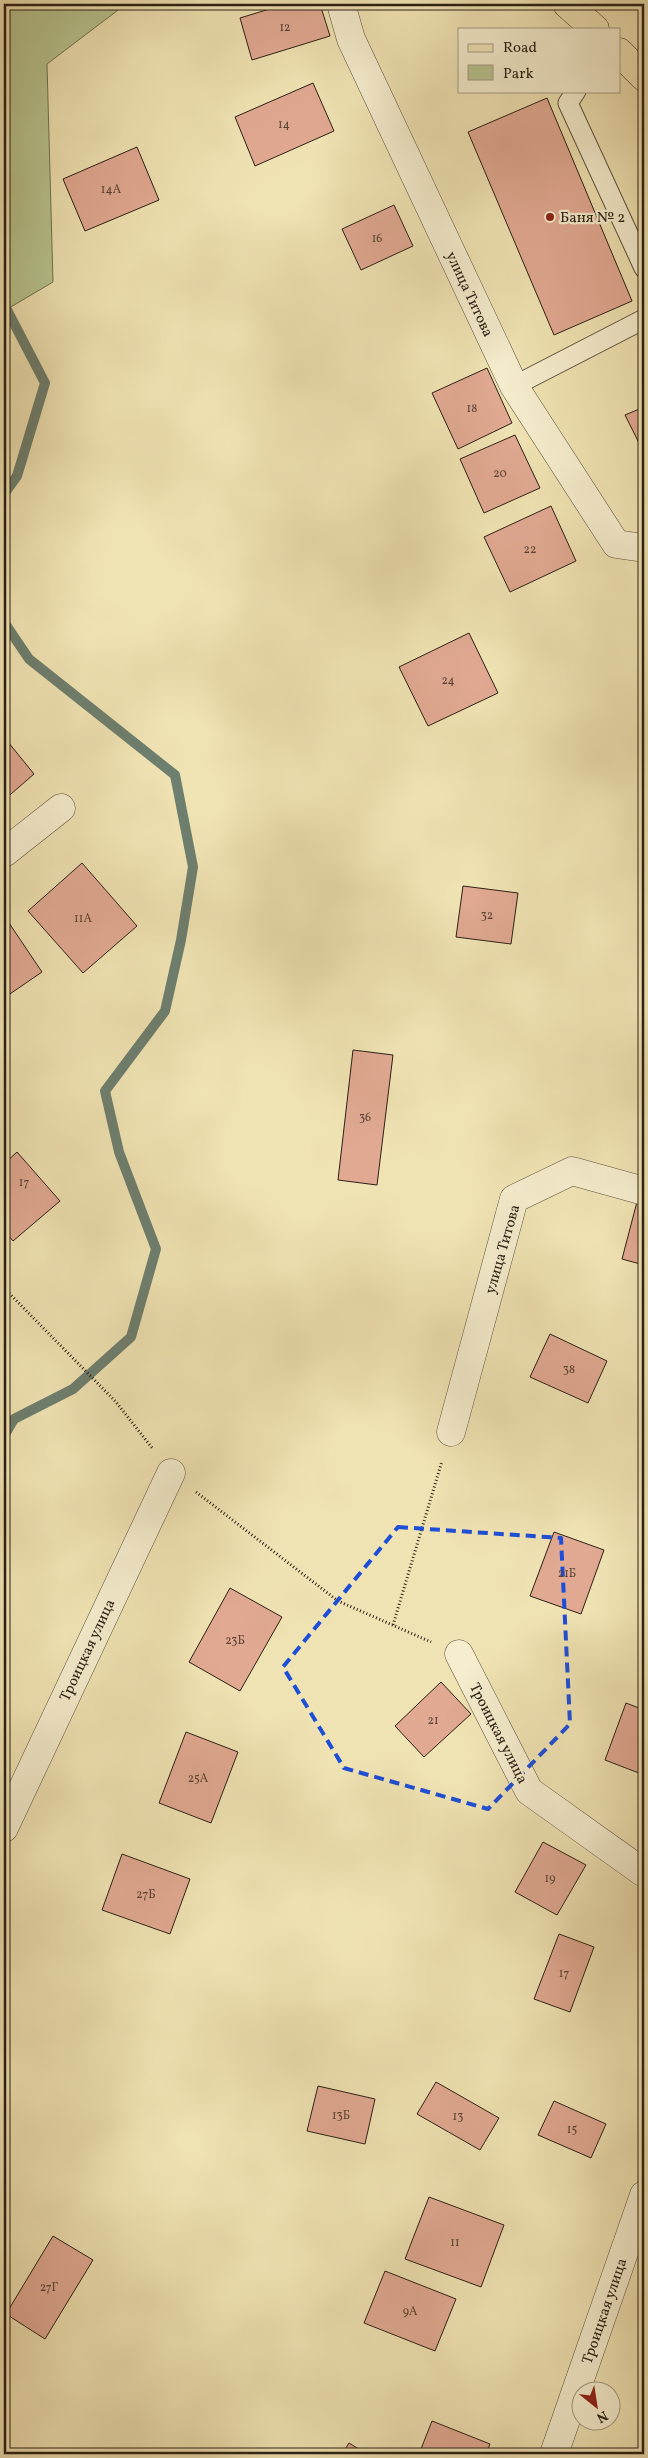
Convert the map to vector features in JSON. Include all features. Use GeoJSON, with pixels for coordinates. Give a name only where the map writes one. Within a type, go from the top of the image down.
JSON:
{"type":"FeatureCollection","features":[{"type":"Feature","properties":{"kind":"main road"},"geometry":{"type":"LineString","coordinates":[[567,4],[594,28]]}},
{"type":"Feature","properties":{"kind":"main road"},"geometry":{"type":"LineString","coordinates":[[585,4],[600,28]]}},
{"type":"Feature","properties":{"kind":"main road"},"geometry":{"type":"LineString","coordinates":[[620,53],[644,77]]}},
{"type":"Feature","properties":{"kind":"street","name":"улица Титова"},"geometry":{"type":"LineString","coordinates":[[340,4],[351,39],[514,386],[616,544],[644,548]]}},
{"type":"Feature","properties":{"kind":"street"},"geometry":{"type":"LineString","coordinates":[[4,853],[61,808]]}},
{"type":"Feature","properties":{"kind":"street","name":"улица Титова"},"geometry":{"type":"LineString","coordinates":[[451,1432],[514,1199],[572,1171],[644,1191]]}},
{"type":"Feature","properties":{"kind":"street","name":"Троицкая улица"},"geometry":{"type":"LineString","coordinates":[[4,1828],[171,1473]]}},
{"type":"Feature","properties":{"kind":"street","name":"Троицкая улица"},"geometry":{"type":"LineString","coordinates":[[459,1654],[528,1791],[644,1873]]}},
{"type":"Feature","properties":{"kind":"street","name":"Троицкая улица"},"geometry":{"type":"LineString","coordinates":[[554,2454],[644,2195]]}},
{"type":"Feature","properties":{"kind":"lane"},"geometry":{"type":"LineString","coordinates":[[575,92],[568,103],[644,268]]}},
{"type":"Feature","properties":{"kind":"lane"},"geometry":{"type":"LineString","coordinates":[[514,386],[644,319]]}},
{"type":"Feature","properties":{"kind":"path"},"geometry":{"type":"LineString","coordinates":[[4,1288],[105,1391],[171,1473],[338,1601],[459,1654]]}},
{"type":"Feature","properties":{"kind":"path"},"geometry":{"type":"LineString","coordinates":[[393,1625],[451,1432]]}},
{"type":"Feature","properties":{"kind":"highlighted area"},"geometry":{"type":"Polygon","coordinates":[[[398,1527],[561,1538],[570,1724],[488,1809],[344,1768],[283,1667],[398,1527]]]}},
{"type":"Feature","properties":{"kind":"green space"},"geometry":{"type":"Polygon","coordinates":[[[4,4],[126,4],[47,64],[53,282],[4,311],[4,4]]]}},
{"type":"Feature","properties":{"kind":"building"},"geometry":{"type":"Polygon","coordinates":[[[286,4],[320,4],[330,36],[252,60],[240,18],[286,4]]]}},
{"type":"Feature","properties":{"kind":"building"},"geometry":{"type":"Polygon","coordinates":[[[313,83],[334,131],[255,166],[235,117],[313,83]]]}},
{"type":"Feature","properties":{"kind":"building","name":"Баня № 2"},"geometry":{"type":"Polygon","coordinates":[[[547,98],[632,301],[554,335],[468,132],[547,98]]]}},
{"type":"Feature","properties":{"kind":"building"},"geometry":{"type":"Polygon","coordinates":[[[137,147],[159,200],[85,231],[63,179],[137,147]]]}},
{"type":"Feature","properties":{"kind":"building"},"geometry":{"type":"Polygon","coordinates":[[[394,205],[413,246],[361,270],[342,229],[394,205]]]}},
{"type":"Feature","properties":{"kind":"building"},"geometry":{"type":"Polygon","coordinates":[[[487,368],[512,423],[458,449],[432,393],[487,368]]]}},
{"type":"Feature","properties":{"kind":"building"},"geometry":{"type":"Polygon","coordinates":[[[644,407],[644,453],[625,415],[644,407]]]}},
{"type":"Feature","properties":{"kind":"building"},"geometry":{"type":"Polygon","coordinates":[[[515,435],[540,488],[484,513],[460,459],[515,435]]]}},
{"type":"Feature","properties":{"kind":"building"},"geometry":{"type":"Polygon","coordinates":[[[551,506],[576,561],[510,592],[484,537],[551,506]]]}},
{"type":"Feature","properties":{"kind":"building"},"geometry":{"type":"Polygon","coordinates":[[[469,633],[498,693],[428,726],[399,667],[469,633]]]}},
{"type":"Feature","properties":{"kind":"building"},"geometry":{"type":"Polygon","coordinates":[[[4,737],[34,774],[4,800],[4,737]]]}},
{"type":"Feature","properties":{"kind":"building"},"geometry":{"type":"Polygon","coordinates":[[[82,863],[137,926],[83,973],[28,911],[82,863]]]}},
{"type":"Feature","properties":{"kind":"building"},"geometry":{"type":"Polygon","coordinates":[[[463,886],[518,893],[511,944],[456,937],[463,886]]]}},
{"type":"Feature","properties":{"kind":"building"},"geometry":{"type":"Polygon","coordinates":[[[7,920],[42,972],[4,998],[4,922],[7,920]]]}},
{"type":"Feature","properties":{"kind":"building"},"geometry":{"type":"Polygon","coordinates":[[[353,1050],[393,1055],[377,1185],[338,1180],[353,1050]]]}},
{"type":"Feature","properties":{"kind":"building"},"geometry":{"type":"Polygon","coordinates":[[[17,1152],[60,1201],[13,1241],[4,1230],[4,1164],[17,1152]]]}},
{"type":"Feature","properties":{"kind":"building"},"geometry":{"type":"Polygon","coordinates":[[[638,1198],[644,1199],[644,1265],[622,1259],[638,1198]]]}},
{"type":"Feature","properties":{"kind":"building"},"geometry":{"type":"Polygon","coordinates":[[[550,1334],[607,1361],[588,1403],[530,1377],[550,1334]]]}},
{"type":"Feature","properties":{"kind":"building"},"geometry":{"type":"Polygon","coordinates":[[[554,1532],[604,1550],[581,1614],[530,1596],[554,1532]]]}},
{"type":"Feature","properties":{"kind":"building"},"geometry":{"type":"Polygon","coordinates":[[[230,1588],[282,1617],[240,1691],[189,1662],[230,1588]]]}},
{"type":"Feature","properties":{"kind":"building"},"geometry":{"type":"Polygon","coordinates":[[[441,1682],[471,1714],[424,1757],[395,1726],[441,1682]]]}},
{"type":"Feature","properties":{"kind":"building"},"geometry":{"type":"Polygon","coordinates":[[[626,1703],[644,1710],[644,1775],[605,1760],[626,1703]]]}},
{"type":"Feature","properties":{"kind":"building"},"geometry":{"type":"Polygon","coordinates":[[[186,1732],[238,1752],[211,1823],[159,1803],[186,1732]]]}},
{"type":"Feature","properties":{"kind":"building"},"geometry":{"type":"Polygon","coordinates":[[[543,1842],[586,1865],[557,1915],[515,1892],[543,1842]]]}},
{"type":"Feature","properties":{"kind":"building"},"geometry":{"type":"Polygon","coordinates":[[[122,1854],[190,1879],[170,1934],[102,1910],[122,1854]]]}},
{"type":"Feature","properties":{"kind":"building"},"geometry":{"type":"Polygon","coordinates":[[[559,1934],[594,1947],[570,2012],[534,1999],[559,1934]]]}},
{"type":"Feature","properties":{"kind":"building"},"geometry":{"type":"Polygon","coordinates":[[[436,2082],[499,2118],[480,2150],[417,2114],[436,2082]]]}},
{"type":"Feature","properties":{"kind":"building"},"geometry":{"type":"Polygon","coordinates":[[[318,2086],[375,2099],[365,2144],[307,2131],[318,2086]]]}},
{"type":"Feature","properties":{"kind":"building"},"geometry":{"type":"Polygon","coordinates":[[[554,2101],[606,2124],[591,2158],[538,2135],[554,2101]]]}},
{"type":"Feature","properties":{"kind":"building"},"geometry":{"type":"Polygon","coordinates":[[[429,2197],[504,2225],[481,2287],[405,2259],[429,2197]]]}},
{"type":"Feature","properties":{"kind":"building"},"geometry":{"type":"Polygon","coordinates":[[[53,2236],[93,2260],[45,2339],[6,2314],[53,2236]]]}},
{"type":"Feature","properties":{"kind":"building"},"geometry":{"type":"Polygon","coordinates":[[[385,2271],[456,2299],[435,2351],[364,2323],[385,2271]]]}},
{"type":"Feature","properties":{"kind":"building"},"geometry":{"type":"Polygon","coordinates":[[[432,2421],[490,2444],[486,2454],[419,2454],[432,2421]]]}},
{"type":"Feature","properties":{"kind":"building"},"geometry":{"type":"Polygon","coordinates":[[[349,2443],[367,2454],[342,2454],[349,2443]]]}},
{"type":"Feature","properties":{"kind":"waterway"},"geometry":{"type":"LineString","coordinates":[[4,304],[45,383],[17,476],[4,494]]}},
{"type":"Feature","properties":{"kind":"waterway"},"geometry":{"type":"LineString","coordinates":[[4,622],[29,659],[175,775],[193,867],[181,940],[165,1011],[105,1091],[119,1152],[156,1249],[131,1337],[73,1389],[14,1419],[4,1436]]}},
{"type":"Feature","properties":{"kind":"place","name":"Баня № 2"},"geometry":{"type":"Point","coordinates":[550,217]}}]}
